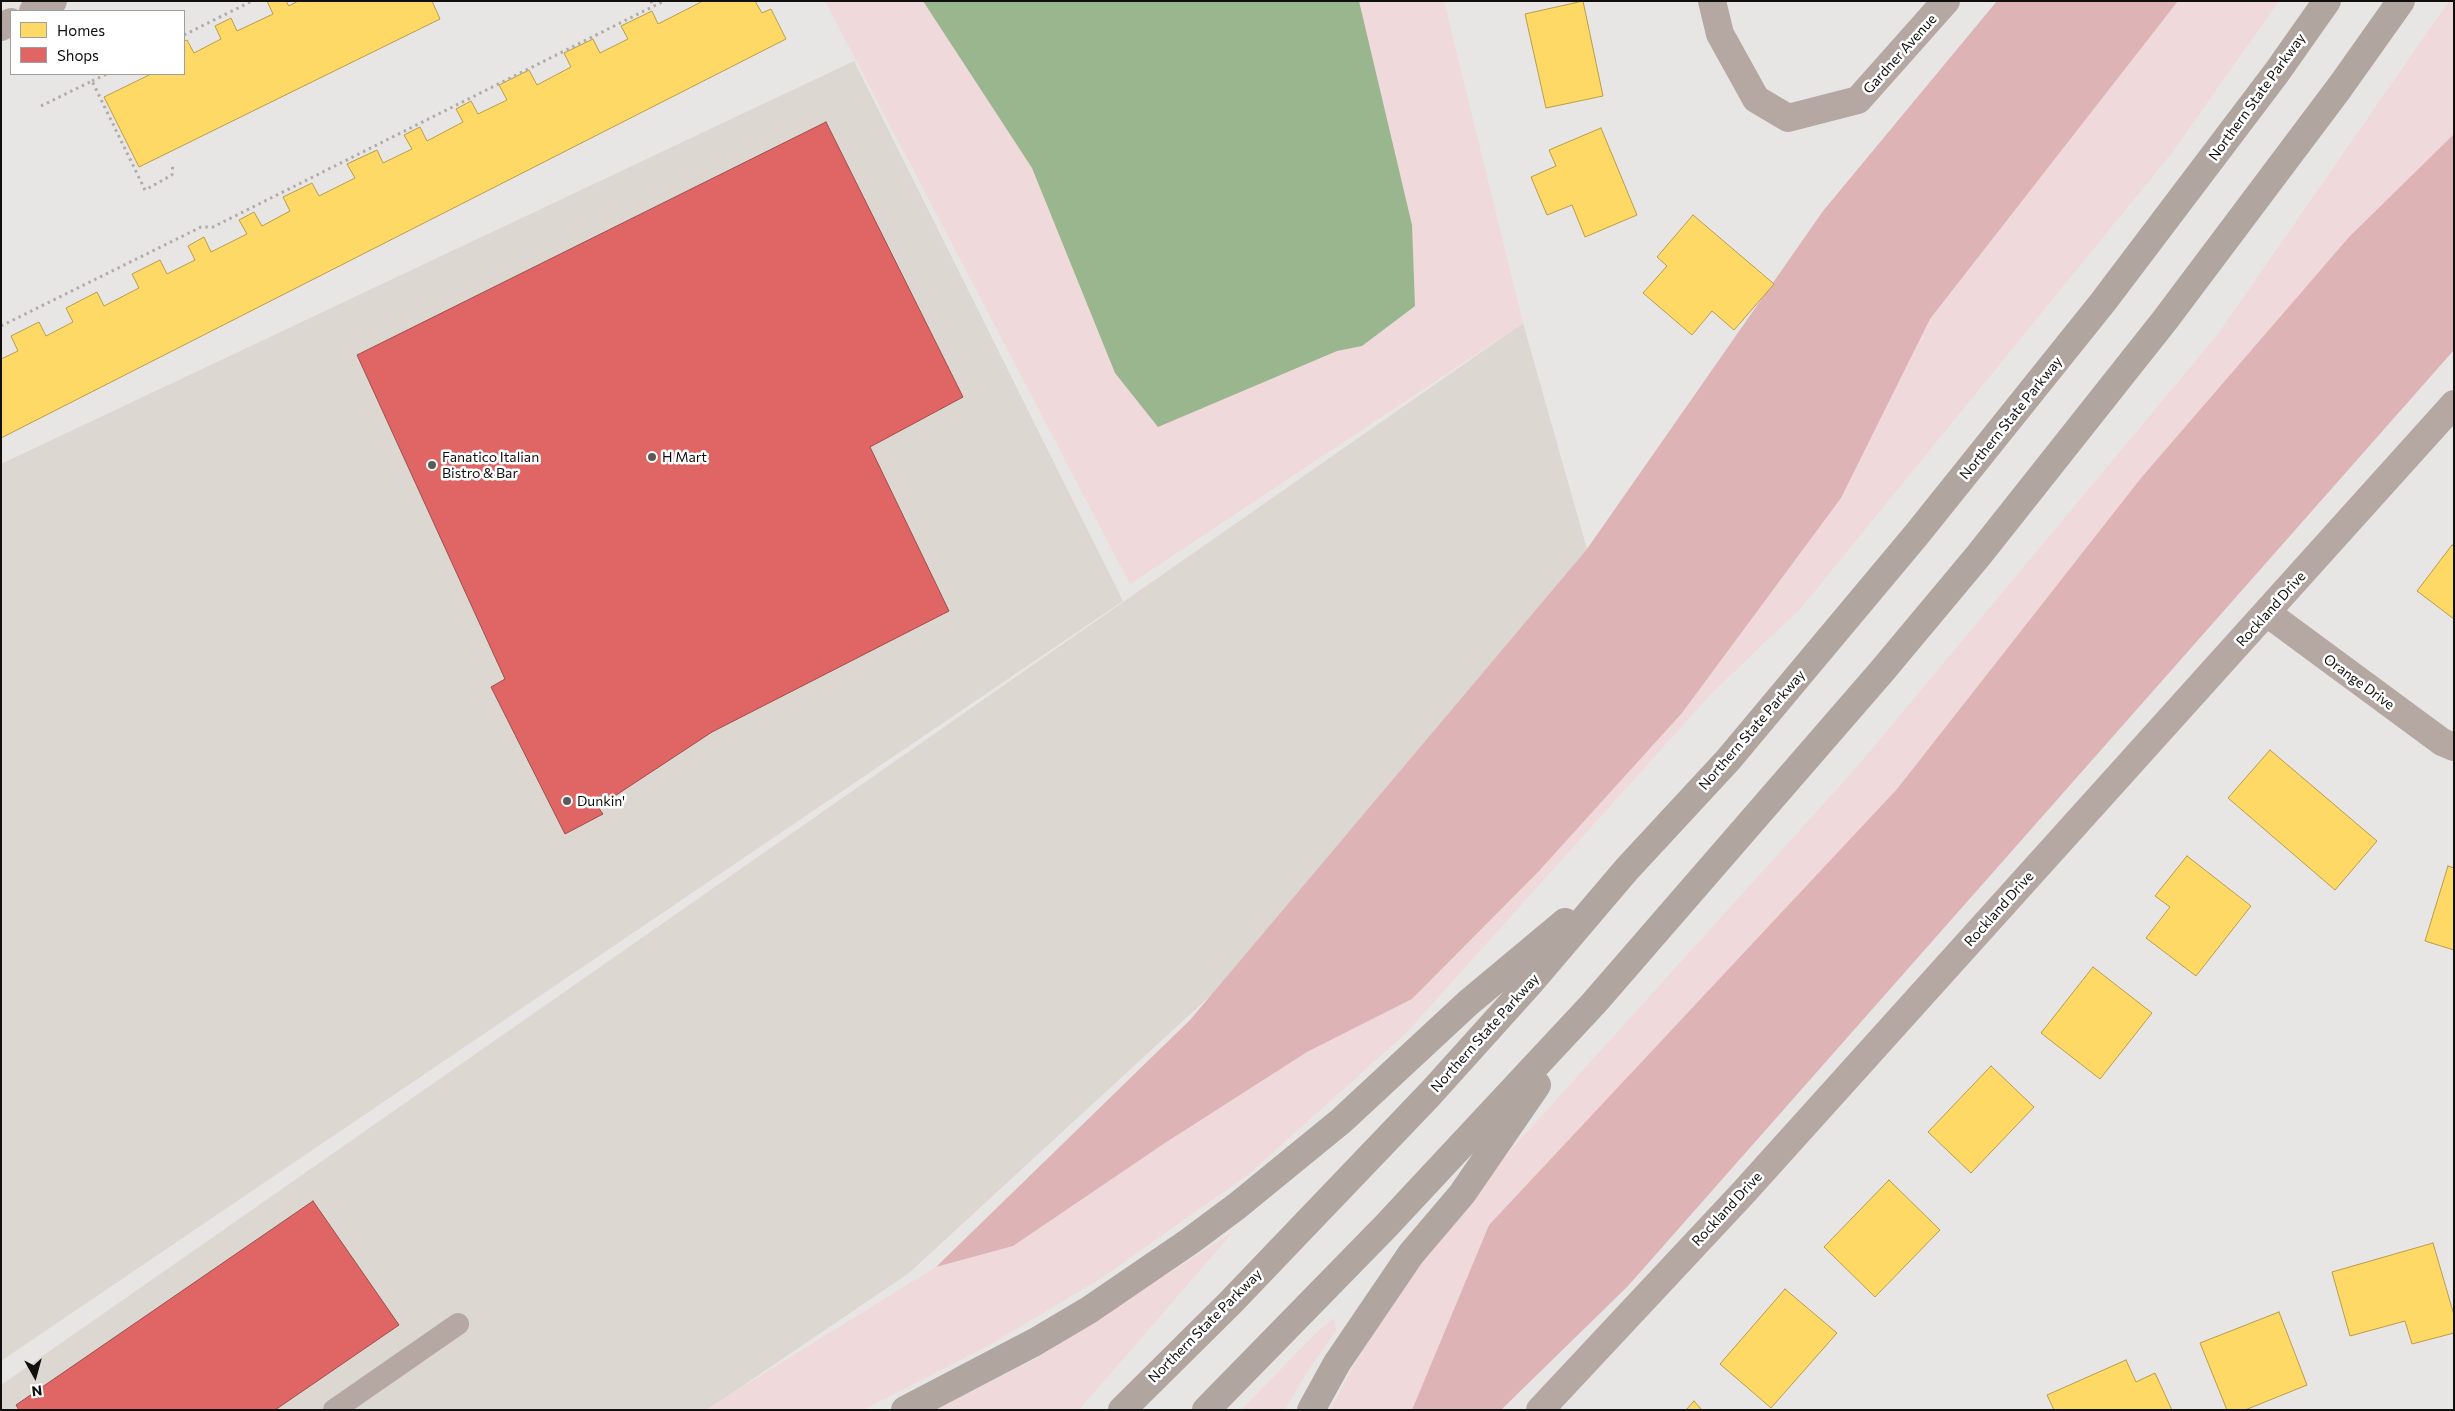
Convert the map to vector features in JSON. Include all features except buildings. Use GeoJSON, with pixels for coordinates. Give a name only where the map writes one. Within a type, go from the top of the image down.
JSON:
{"type":"FeatureCollection","features":[{"type":"Feature","properties":{"kind":"highway","name":"Northern State Parkway"},"geometry":{"type":"LineString","coordinates":[[1122,1410],[1230,1303],[1430,1094],[1530,984],[1627,869],[1728,760],[1918,534],[2103,302],[2327,1]]}},
{"type":"Feature","properties":{"kind":"highway"},"geometry":{"type":"LineString","coordinates":[[1206,1410],[1379,1234],[1594,1004],[1801,767],[1984,549],[2171,312],[2340,87],[2401,1]]}},
{"type":"Feature","properties":{"kind":"highway"},"geometry":{"type":"LineString","coordinates":[[905,1410],[1035,1342],[1089,1310],[1237,1206],[1341,1121],[1468,1003],[1627,869]]}},
{"type":"Feature","properties":{"kind":"highway"},"geometry":{"type":"LineString","coordinates":[[1311,1410],[1337,1364],[1390,1284],[1411,1254],[1462,1194],[1594,1004]]}},
{"type":"Feature","properties":{"kind":"street"},"geometry":{"type":"LineString","coordinates":[[35,10],[53,1]]}},
{"type":"Feature","properties":{"kind":"street","name":"Gardner Avenue"},"geometry":{"type":"LineString","coordinates":[[1712,1],[1720,34],[1756,99],[1788,118],[1858,100],[1946,1]]}},
{"type":"Feature","properties":{"kind":"street","name":"Rockland Drive"},"geometry":{"type":"LineString","coordinates":[[1540,1410],[1742,1193],[2454,404]]}},
{"type":"Feature","properties":{"kind":"street","name":"Orange Drive"},"geometry":{"type":"LineString","coordinates":[[2267,613],[2442,742],[2454,747]]}},
{"type":"Feature","properties":{"kind":"lane"},"geometry":{"type":"LineString","coordinates":[[334,1410],[458,1324]]}},
{"type":"Feature","properties":{"kind":"path"},"geometry":{"type":"LineString","coordinates":[[185,34],[244,3],[252,1]]}},
{"type":"Feature","properties":{"kind":"path"},"geometry":{"type":"LineString","coordinates":[[651,1],[653,7]]}},
{"type":"Feature","properties":{"kind":"path"},"geometry":{"type":"LineString","coordinates":[[1,326],[201,227],[213,227],[664,1]]}},
{"type":"Feature","properties":{"kind":"path"},"geometry":{"type":"LineString","coordinates":[[41,106],[105,75]]}},
{"type":"Feature","properties":{"kind":"path"},"geometry":{"type":"LineString","coordinates":[[92,81],[145,190],[172,175],[174,163]]}},
{"type":"Feature","properties":{"kind":"shaded area"},"geometry":{"type":"Polygon","coordinates":[[[825,1],[1444,1],[1523,323],[1130,584],[825,1]]]}},
{"type":"Feature","properties":{"kind":"shaded area"},"geometry":{"type":"Polygon","coordinates":[[[923,1],[1359,1],[1412,225],[1415,306],[1362,346],[1337,351],[1158,427],[1115,373],[1032,168],[923,1]]]}},
{"type":"Feature","properties":{"kind":"shaded area"},"geometry":{"type":"Polygon","coordinates":[[[1997,1],[2178,1],[1930,319],[1841,498],[1682,713],[1539,871],[1412,999],[1307,1052],[1165,1143],[1013,1246],[936,1267],[1190,1020],[1587,549],[1823,211],[1997,1]]]}},
{"type":"Feature","properties":{"kind":"shaded area"},"geometry":{"type":"Polygon","coordinates":[[[2178,1],[2279,1],[2171,154],[1801,608],[1710,695],[1406,1033],[1249,1174],[1103,1277],[986,1347],[863,1410],[705,1410],[936,1267],[1013,1246],[1165,1143],[1307,1052],[1412,999],[1539,871],[1682,713],[1841,498],[1930,319],[2178,1]]]}},
{"type":"Feature","properties":{"kind":"shaded area"},"geometry":{"type":"Polygon","coordinates":[[[2449,1],[2454,1],[2454,134],[2349,237],[2141,478],[1897,789],[1489,1225],[1412,1410],[1330,1410],[1361,1352],[1443,1225],[1856,768],[2218,334],[2449,1]]]}},
{"type":"Feature","properties":{"kind":"shaded area"},"geometry":{"type":"Polygon","coordinates":[[[854,61],[1123,601],[1,1361],[1,464],[854,61]]]}},
{"type":"Feature","properties":{"kind":"shaded area"},"geometry":{"type":"Polygon","coordinates":[[[2454,134],[2454,350],[1628,1286],[1501,1410],[1412,1410],[1489,1225],[1897,789],[2141,478],[2349,237],[2454,134]]]}},
{"type":"Feature","properties":{"kind":"shaded area"},"geometry":{"type":"Polygon","coordinates":[[[1523,323],[1587,549],[1211,995],[909,1273],[707,1410],[1,1410],[1,1385],[1523,323]]]}},
{"type":"Feature","properties":{"kind":"shaded area"},"geometry":{"type":"Polygon","coordinates":[[[1233,1232],[1079,1410],[933,1410],[1037,1358],[1233,1232]]]}},
{"type":"Feature","properties":{"kind":"shaded area"},"geometry":{"type":"Polygon","coordinates":[[[1334,1318],[1336,1330],[1302,1380],[1285,1410],[1241,1410],[1319,1330],[1334,1318]]]}},
{"type":"Feature","properties":{"kind":"place","name":"H Mart"},"geometry":{"type":"Point","coordinates":[652,457]}},
{"type":"Feature","properties":{"kind":"place","name":"Fanatico Italian Bistro & Bar"},"geometry":{"type":"Point","coordinates":[432,465]}},
{"type":"Feature","properties":{"kind":"place","name":"Dunkin'"},"geometry":{"type":"Point","coordinates":[567,801]}}]}
